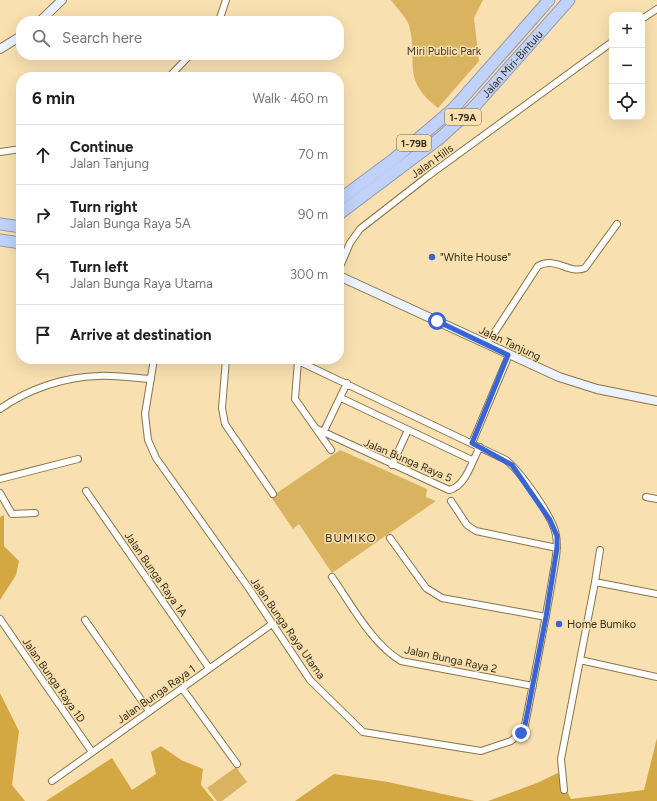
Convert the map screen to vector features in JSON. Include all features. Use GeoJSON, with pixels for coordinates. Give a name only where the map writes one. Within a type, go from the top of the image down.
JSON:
{"type":"FeatureCollection","features":[{"type":"Feature","properties":{"kind":"highway","name":"Jalan Miri-Bintulu"},"geometry":{"type":"LineString","coordinates":[[344,196],[394,159],[453,109],[549,0]]}},
{"type":"Feature","properties":{"kind":"highway","name":"Jalan Miri-Bintulu"},"geometry":{"type":"LineString","coordinates":[[344,210],[440,138],[474,108],[569,0]]}},
{"type":"Feature","properties":{"kind":"highway"},"geometry":{"type":"LineString","coordinates":[[0,224],[16,226]]}},
{"type":"Feature","properties":{"kind":"highway"},"geometry":{"type":"LineString","coordinates":[[0,240],[16,242]]}},
{"type":"Feature","properties":{"kind":"street"},"geometry":{"type":"LineString","coordinates":[[45,16],[62,0]]}},
{"type":"Feature","properties":{"kind":"street"},"geometry":{"type":"LineString","coordinates":[[221,16],[226,0]]}},
{"type":"Feature","properties":{"kind":"street"},"geometry":{"type":"LineString","coordinates":[[645,17],[657,9]]}},
{"type":"Feature","properties":{"kind":"street"},"geometry":{"type":"LineString","coordinates":[[0,49],[16,39]]}},
{"type":"Feature","properties":{"kind":"street","name":"Jalan Hills"},"geometry":{"type":"LineString","coordinates":[[344,257],[350,243],[360,229],[428,176],[609,44]]}},
{"type":"Feature","properties":{"kind":"street"},"geometry":{"type":"LineString","coordinates":[[174,72],[185,60]]}},
{"type":"Feature","properties":{"kind":"street"},"geometry":{"type":"LineString","coordinates":[[0,152],[16,150]]}},
{"type":"Feature","properties":{"kind":"street"},"geometry":{"type":"LineString","coordinates":[[487,344],[538,266],[552,263],[561,264],[575,270],[585,268],[617,224]]}},
{"type":"Feature","properties":{"kind":"street","name":"Jalan Tanjung"},"geometry":{"type":"LineString","coordinates":[[344,278],[558,377],[597,389],[657,401]]}},
{"type":"Feature","properties":{"kind":"street"},"geometry":{"type":"LineString","coordinates":[[472,443],[508,355]]}},
{"type":"Feature","properties":{"kind":"street","name":"Jalan Bunga Raya Utama"},"geometry":{"type":"LineString","coordinates":[[153,364],[145,414],[145,429],[156,458],[310,680],[363,732],[481,751],[497,747],[511,741],[521,733],[525,725],[546,617],[557,548],[557,536],[550,520],[515,469],[506,460],[305,364]]}},
{"type":"Feature","properties":{"kind":"street"},"geometry":{"type":"LineString","coordinates":[[226,364],[222,408],[225,424],[273,494]]}},
{"type":"Feature","properties":{"kind":"street"},"geometry":{"type":"LineString","coordinates":[[296,364],[295,399],[331,450]]}},
{"type":"Feature","properties":{"kind":"street"},"geometry":{"type":"LineString","coordinates":[[1,406],[30,392],[79,378],[99,376],[151,379]]}},
{"type":"Feature","properties":{"kind":"street"},"geometry":{"type":"LineString","coordinates":[[323,433],[347,383]]}},
{"type":"Feature","properties":{"kind":"street"},"geometry":{"type":"LineString","coordinates":[[341,398],[472,460]]}},
{"type":"Feature","properties":{"kind":"street","name":"Jalan Bunga Raya 5"},"geometry":{"type":"LineString","coordinates":[[317,429],[392,465],[449,490],[458,487],[463,482],[472,460],[480,447]]}},
{"type":"Feature","properties":{"kind":"street"},"geometry":{"type":"LineString","coordinates":[[392,465],[408,430]]}},
{"type":"Feature","properties":{"kind":"street"},"geometry":{"type":"LineString","coordinates":[[0,478],[78,459]]}},
{"type":"Feature","properties":{"kind":"street","name":"Jalan Bunga Raya 1A"},"geometry":{"type":"LineString","coordinates":[[86,491],[209,668]]}},
{"type":"Feature","properties":{"kind":"street"},"geometry":{"type":"LineString","coordinates":[[0,493],[12,514],[35,513]]}},
{"type":"Feature","properties":{"kind":"street"},"geometry":{"type":"LineString","coordinates":[[646,497],[657,499]]}},
{"type":"Feature","properties":{"kind":"street"},"geometry":{"type":"LineString","coordinates":[[451,501],[467,525],[476,532],[557,548]]}},
{"type":"Feature","properties":{"kind":"street"},"geometry":{"type":"LineString","coordinates":[[390,538],[426,588],[442,598],[546,617]]}},
{"type":"Feature","properties":{"kind":"street"},"geometry":{"type":"LineString","coordinates":[[564,790],[561,759],[600,550]]}},
{"type":"Feature","properties":{"kind":"street","name":"Jalan Bunga Raya 2"},"geometry":{"type":"LineString","coordinates":[[332,577],[379,642],[389,654],[401,661],[533,686]]}},
{"type":"Feature","properties":{"kind":"street"},"geometry":{"type":"LineString","coordinates":[[595,582],[657,594]]}},
{"type":"Feature","properties":{"kind":"street","name":"Jalan Bunga Raya 1D"},"geometry":{"type":"LineString","coordinates":[[0,619],[92,752]]}},
{"type":"Feature","properties":{"kind":"street"},"geometry":{"type":"LineString","coordinates":[[86,620],[149,711]]}},
{"type":"Feature","properties":{"kind":"street","name":"Jalan Bunga Raya 1"},"geometry":{"type":"LineString","coordinates":[[52,781],[272,624]]}},
{"type":"Feature","properties":{"kind":"street"},"geometry":{"type":"LineString","coordinates":[[580,660],[657,677]]}},
{"type":"Feature","properties":{"kind":"street"},"geometry":{"type":"LineString","coordinates":[[182,688],[237,764]]}},
{"type":"Feature","properties":{"kind":"green space","name":"Miri Public Park"},"geometry":{"type":"Polygon","coordinates":[[[391,0],[483,0],[474,18],[479,61],[438,108],[426,97],[419,88],[415,79],[413,70],[412,38],[409,25],[391,0]]]}},
{"type":"Feature","properties":{"kind":"green space"},"geometry":{"type":"Polygon","coordinates":[[[340,450],[427,489],[426,497],[436,501],[332,573],[299,524],[293,529],[271,497],[340,450]]]}},
{"type":"Feature","properties":{"kind":"green space"},"geometry":{"type":"Polygon","coordinates":[[[236,767],[247,782],[222,801],[217,801],[207,788],[236,767]]]}},
{"type":"Feature","properties":{"kind":"shaded area"},"geometry":{"type":"Polygon","coordinates":[[[4,515],[4,546],[19,561],[16,575],[0,600],[0,517],[4,515]]]}},
{"type":"Feature","properties":{"kind":"shaded area"},"geometry":{"type":"Polygon","coordinates":[[[0,693],[19,731],[12,785],[25,801],[0,801],[0,693]]]}},
{"type":"Feature","properties":{"kind":"shaded area"},"geometry":{"type":"Polygon","coordinates":[[[657,738],[657,801],[488,801],[537,783],[558,773],[571,799],[644,790],[657,738]]]}},
{"type":"Feature","properties":{"kind":"shaded area"},"geometry":{"type":"Polygon","coordinates":[[[161,746],[181,760],[203,769],[201,785],[214,801],[46,801],[112,758],[132,790],[156,774],[151,752],[161,746]]]}},
{"type":"Feature","properties":{"kind":"shaded area"},"geometry":{"type":"Polygon","coordinates":[[[334,774],[388,782],[475,801],[295,801],[334,774]]]}},
{"type":"Feature","properties":{"kind":"place","name":"\"White House\""},"geometry":{"type":"Point","coordinates":[432,257]}},
{"type":"Feature","properties":{"kind":"place","name":"Home Bumiko"},"geometry":{"type":"Point","coordinates":[559,624]}},
{"type":"Feature","properties":{"kind":"district","name":"BUMIKO"},"geometry":{"type":"Point","coordinates":[351,538]}},
{"type":"Feature","properties":{"kind":"route"},"geometry":{"type":"LineString","coordinates":[[437,321],[508,355],[472,443],[506,460],[512,465],[534,494],[550,520],[557,536],[557,548],[546,617],[525,725],[521,733]]}}]}
